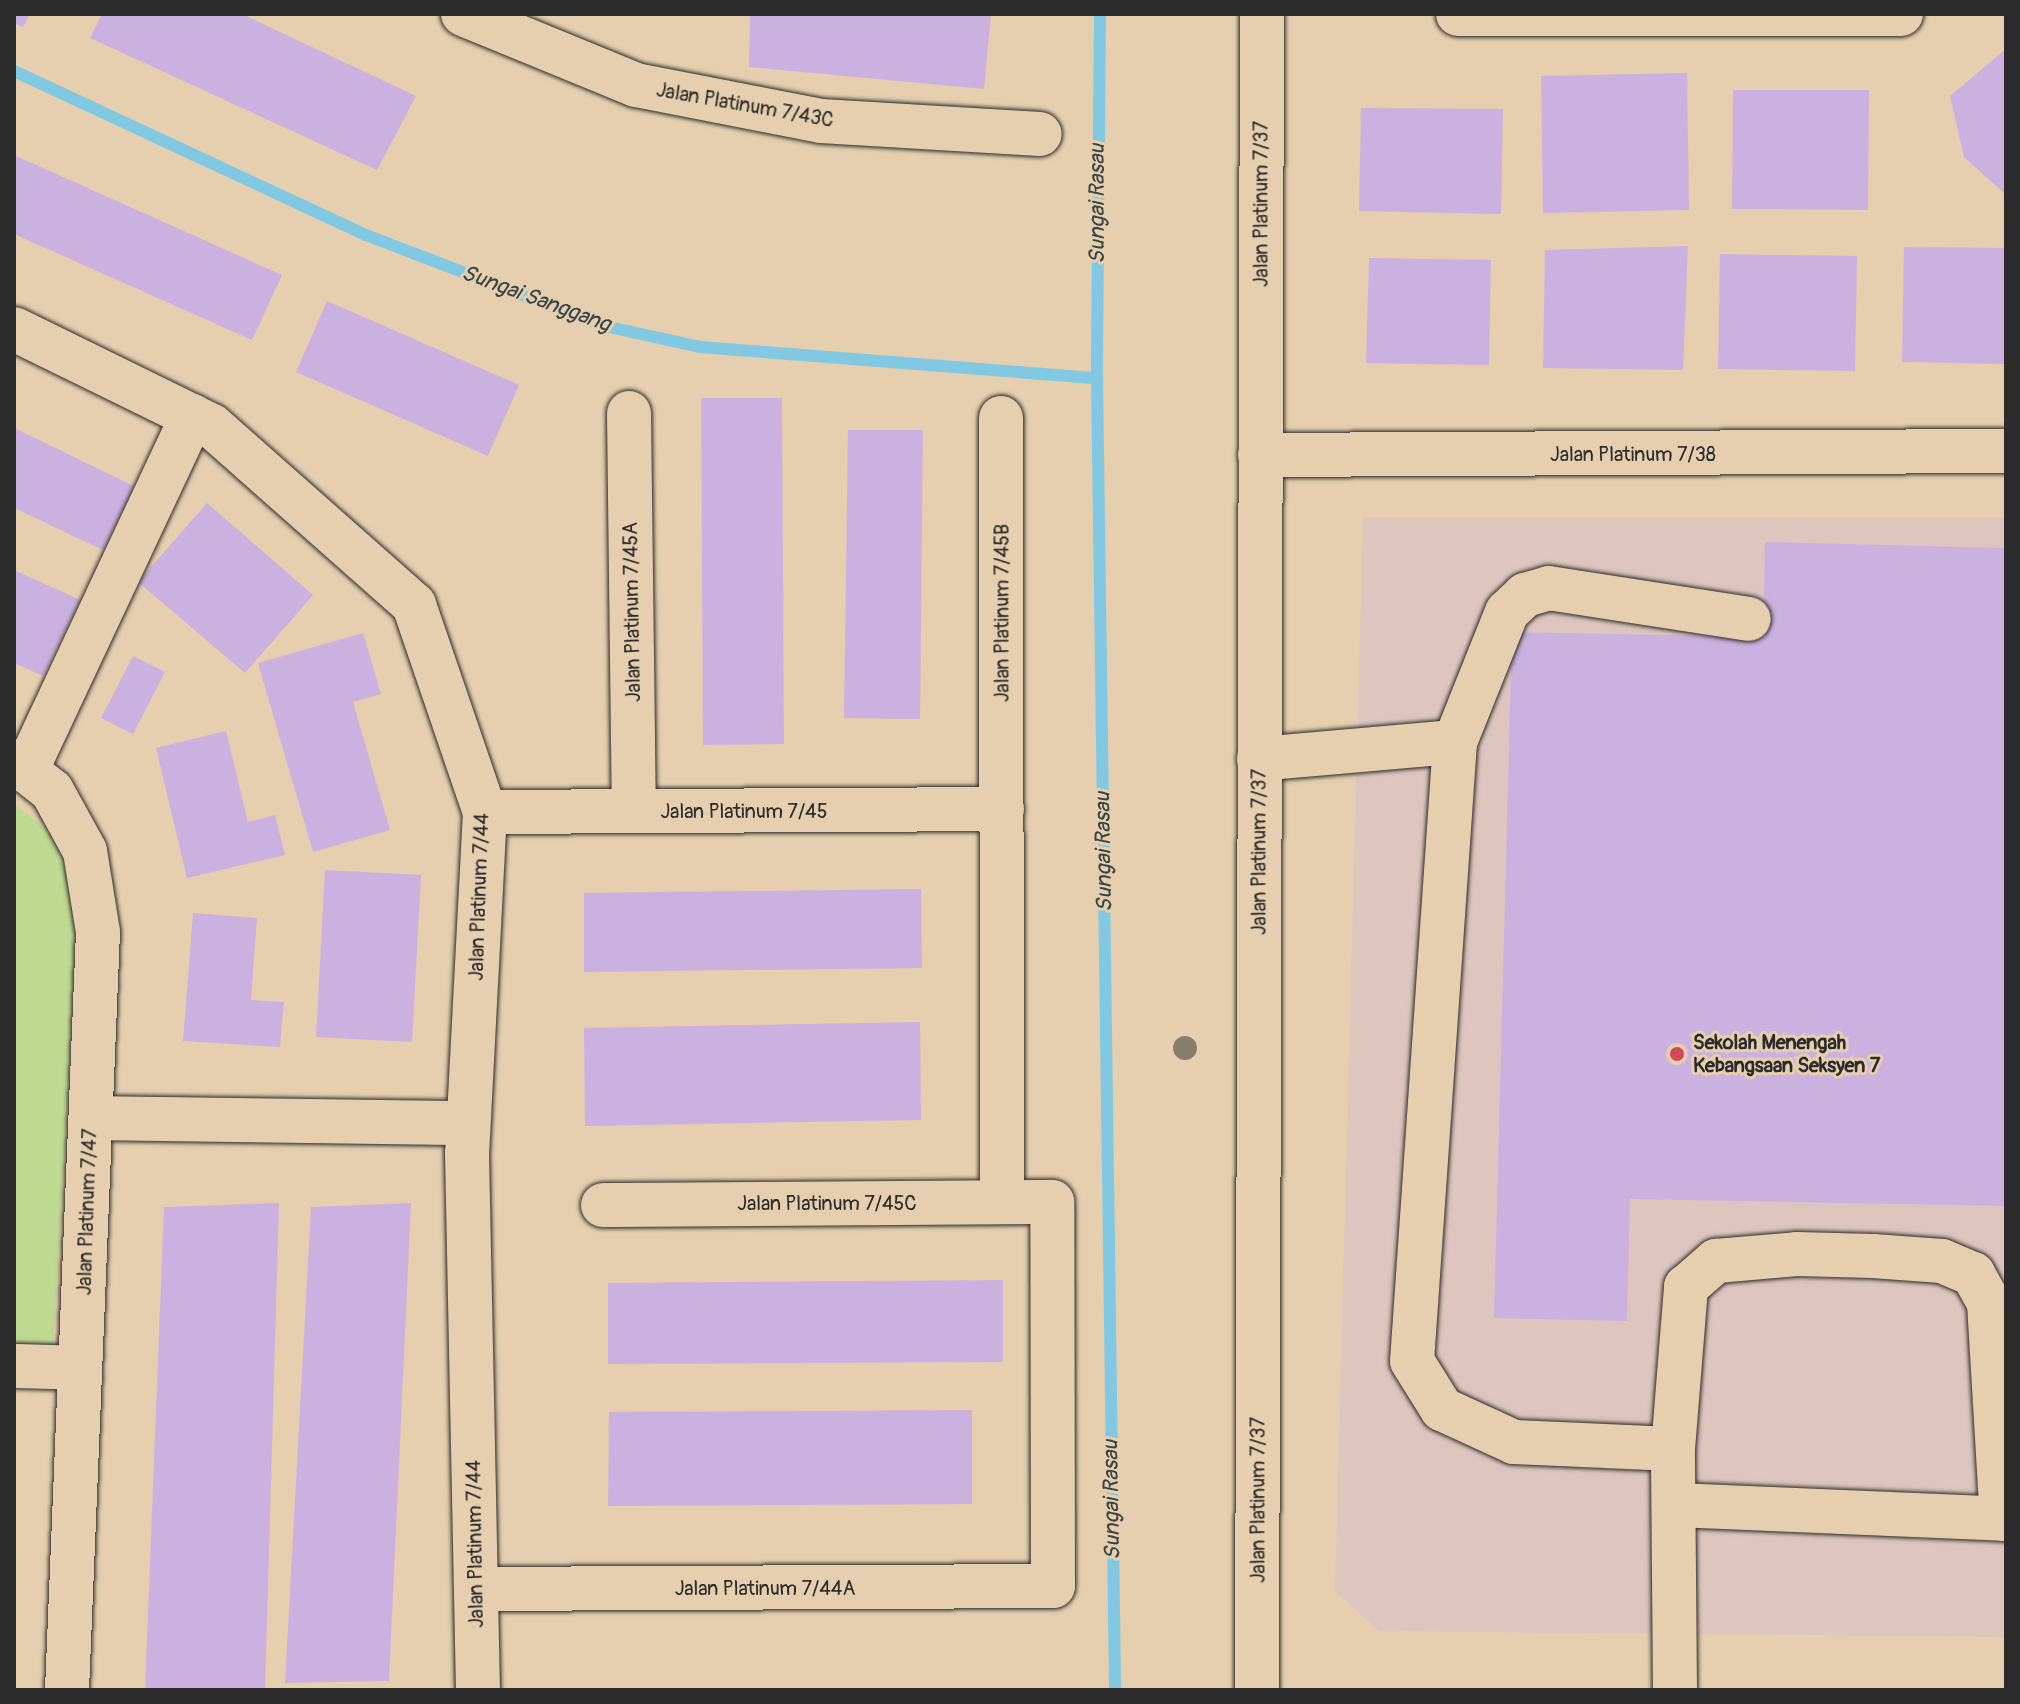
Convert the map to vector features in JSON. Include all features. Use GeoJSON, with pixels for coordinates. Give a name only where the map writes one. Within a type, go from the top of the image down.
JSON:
{"type":"FeatureCollection","features":[{"type":"Feature","properties":{"kind":"street","name":"Jalan Platinum 7/43C"},"geometry":{"type":"LineString","coordinates":[[463,14],[636,85],[821,121],[1040,134]]}},
{"type":"Feature","properties":{"kind":"street","name":"Jalan Platinum 7/37"},"geometry":{"type":"LineString","coordinates":[[1257,1690],[1262,14]]}},
{"type":"Feature","properties":{"kind":"street"},"geometry":{"type":"LineString","coordinates":[[1458,14],[1901,14]]}},
{"type":"Feature","properties":{"kind":"street","name":"Jalan Platinum 7/44"},"geometry":{"type":"LineString","coordinates":[[14,329],[212,426],[414,605],[485,812],[468,1123],[478,1690]]}},
{"type":"Feature","properties":{"kind":"street","name":"Jalan Platinum 7/45A"},"geometry":{"type":"LineString","coordinates":[[629,413],[634,811]]}},
{"type":"Feature","properties":{"kind":"street"},"geometry":{"type":"LineString","coordinates":[[20,766],[192,416]]}},
{"type":"Feature","properties":{"kind":"street","name":"Jalan Platinum 7/45B"},"geometry":{"type":"LineString","coordinates":[[1001,418],[1002,1202]]}},
{"type":"Feature","properties":{"kind":"street","name":"Jalan Platinum 7/38"},"geometry":{"type":"LineString","coordinates":[[1260,455],[2006,451]]}},
{"type":"Feature","properties":{"kind":"street"},"geometry":{"type":"LineString","coordinates":[[1673,1449],[1514,1442],[1442,1409],[1412,1361],[1455,742],[1507,612],[1525,595],[1549,588],[1749,619]]}},
{"type":"Feature","properties":{"kind":"street"},"geometry":{"type":"LineString","coordinates":[[1259,759],[1455,742]]}},
{"type":"Feature","properties":{"kind":"street","name":"Jalan Platinum 7/47"},"geometry":{"type":"LineString","coordinates":[[20,766],[52,791],[85,851],[98,932],[67,1690]]}},
{"type":"Feature","properties":{"kind":"street","name":"Jalan Platinum 7/45"},"geometry":{"type":"LineString","coordinates":[[485,812],[1002,809]]}},
{"type":"Feature","properties":{"kind":"street"},"geometry":{"type":"LineString","coordinates":[[91,1118],[468,1123]]}},
{"type":"Feature","properties":{"kind":"street","name":"Jalan Platinum 7/45C"},"geometry":{"type":"LineString","coordinates":[[603,1205],[1052,1202],[1053,1586]]}},
{"type":"Feature","properties":{"kind":"street"},"geometry":{"type":"LineString","coordinates":[[1674,1505],[2004,1519],[1989,1303],[1973,1274],[1942,1261],[1797,1254],[1716,1261],[1686,1287],[1673,1449],[1675,1690]]}},
{"type":"Feature","properties":{"kind":"street"},"geometry":{"type":"LineString","coordinates":[[14,1366],[80,1368]]}},
{"type":"Feature","properties":{"kind":"street","name":"Jalan Platinum 7/44A"},"geometry":{"type":"LineString","coordinates":[[477,1589],[1053,1586]]}},
{"type":"Feature","properties":{"kind":"shaded area","name":"Sekolah Menengah Kebangsaan Seksyen 7"},"geometry":{"type":"Polygon","coordinates":[[[1363,517],[2006,517],[2006,1637],[1379,1631],[1335,1591],[1363,517]]]}},
{"type":"Feature","properties":{"kind":"green space"},"geometry":{"type":"Polygon","coordinates":[[[14,804],[53,834],[71,881],[76,950],[53,1348],[14,1347],[14,804]]]}},
{"type":"Feature","properties":{"kind":"building"},"geometry":{"type":"Polygon","coordinates":[[[14,14],[30,14],[23,27],[14,23],[14,14]]]}},
{"type":"Feature","properties":{"kind":"building"},"geometry":{"type":"Polygon","coordinates":[[[102,14],[242,14],[416,96],[377,170],[90,38],[102,14]]]}},
{"type":"Feature","properties":{"kind":"building"},"geometry":{"type":"Polygon","coordinates":[[[750,14],[991,14],[984,89],[749,67],[750,14]]]}},
{"type":"Feature","properties":{"kind":"building"},"geometry":{"type":"Polygon","coordinates":[[[2006,49],[2006,195],[1964,157],[1950,96],[2006,49]]]}},
{"type":"Feature","properties":{"kind":"building"},"geometry":{"type":"Polygon","coordinates":[[[1687,73],[1689,210],[1543,213],[1541,76],[1687,73]]]}},
{"type":"Feature","properties":{"kind":"building"},"geometry":{"type":"Polygon","coordinates":[[[1733,90],[1869,90],[1868,210],[1732,209],[1733,90]]]}},
{"type":"Feature","properties":{"kind":"building"},"geometry":{"type":"Polygon","coordinates":[[[1361,108],[1503,109],[1501,214],[1359,211],[1361,108]]]}},
{"type":"Feature","properties":{"kind":"building"},"geometry":{"type":"Polygon","coordinates":[[[14,155],[282,275],[252,340],[14,234],[14,155]]]}},
{"type":"Feature","properties":{"kind":"building"},"geometry":{"type":"Polygon","coordinates":[[[1688,246],[1683,370],[1543,368],[1545,250],[1688,246]]]}},
{"type":"Feature","properties":{"kind":"building"},"geometry":{"type":"Polygon","coordinates":[[[1904,247],[2006,248],[2006,364],[1902,362],[1904,247]]]}},
{"type":"Feature","properties":{"kind":"building"},"geometry":{"type":"Polygon","coordinates":[[[1720,254],[1857,256],[1855,371],[1718,369],[1720,254]]]}},
{"type":"Feature","properties":{"kind":"building"},"geometry":{"type":"Polygon","coordinates":[[[1369,258],[1491,260],[1489,365],[1366,363],[1369,258]]]}},
{"type":"Feature","properties":{"kind":"building"},"geometry":{"type":"Polygon","coordinates":[[[327,301],[519,385],[488,456],[296,372],[327,301]]]}},
{"type":"Feature","properties":{"kind":"building"},"geometry":{"type":"Polygon","coordinates":[[[701,398],[782,398],[784,744],[703,745],[701,398]]]}},
{"type":"Feature","properties":{"kind":"building"},"geometry":{"type":"Polygon","coordinates":[[[14,428],[134,486],[103,550],[14,508],[14,428]]]}},
{"type":"Feature","properties":{"kind":"building"},"geometry":{"type":"Polygon","coordinates":[[[848,430],[923,430],[920,719],[844,718],[848,430]]]}},
{"type":"Feature","properties":{"kind":"building"},"geometry":{"type":"Polygon","coordinates":[[[207,503],[313,595],[245,673],[138,582],[207,503]]]}},
{"type":"Feature","properties":{"kind":"building"},"geometry":{"type":"Polygon","coordinates":[[[1765,542],[2006,548],[2006,1206],[1630,1199],[1627,1321],[1494,1318],[1512,632],[1763,637],[1765,542]]]}},
{"type":"Feature","properties":{"kind":"building"},"geometry":{"type":"Polygon","coordinates":[[[14,570],[80,600],[43,676],[14,663],[14,570]]]}},
{"type":"Feature","properties":{"kind":"building"},"geometry":{"type":"Polygon","coordinates":[[[363,633],[381,694],[353,702],[390,830],[313,852],[258,663],[363,633]]]}},
{"type":"Feature","properties":{"kind":"building"},"geometry":{"type":"Polygon","coordinates":[[[133,656],[165,672],[133,734],[101,718],[133,656]]]}},
{"type":"Feature","properties":{"kind":"building"},"geometry":{"type":"Polygon","coordinates":[[[226,731],[248,822],[275,815],[285,855],[187,878],[156,748],[226,731]]]}},
{"type":"Feature","properties":{"kind":"building"},"geometry":{"type":"Polygon","coordinates":[[[325,870],[421,875],[412,1042],[316,1037],[325,870]]]}},
{"type":"Feature","properties":{"kind":"building"},"geometry":{"type":"Polygon","coordinates":[[[921,889],[922,968],[584,972],[584,893],[921,889]]]}},
{"type":"Feature","properties":{"kind":"building"},"geometry":{"type":"Polygon","coordinates":[[[193,913],[257,918],[251,1000],[284,1002],[280,1047],[183,1041],[193,913]]]}},
{"type":"Feature","properties":{"kind":"building"},"geometry":{"type":"Polygon","coordinates":[[[920,1022],[921,1120],[585,1126],[584,1028],[920,1022]]]}},
{"type":"Feature","properties":{"kind":"building"},"geometry":{"type":"Polygon","coordinates":[[[279,1203],[265,1690],[145,1690],[164,1207],[279,1203]]]}},
{"type":"Feature","properties":{"kind":"building"},"geometry":{"type":"Polygon","coordinates":[[[411,1203],[389,1681],[285,1683],[311,1207],[411,1203]]]}},
{"type":"Feature","properties":{"kind":"building"},"geometry":{"type":"Polygon","coordinates":[[[1003,1280],[1003,1362],[608,1364],[608,1283],[1003,1280]]]}},
{"type":"Feature","properties":{"kind":"building"},"geometry":{"type":"Polygon","coordinates":[[[972,1410],[972,1504],[608,1506],[609,1412],[972,1410]]]}},
{"type":"Feature","properties":{"kind":"waterway","name":"Sungai Rasau"},"geometry":{"type":"LineString","coordinates":[[1100,14],[1097,378],[1115,1690]]}},
{"type":"Feature","properties":{"kind":"waterway","name":"Sungai Sanggang"},"geometry":{"type":"LineString","coordinates":[[14,71],[366,235],[600,325],[700,347],[1097,378]]}},
{"type":"Feature","properties":{"kind":"place","name":"Sekolah Menengah Kebangsaan Seksyen 7"},"geometry":{"type":"Point","coordinates":[1677,1054]}}]}
